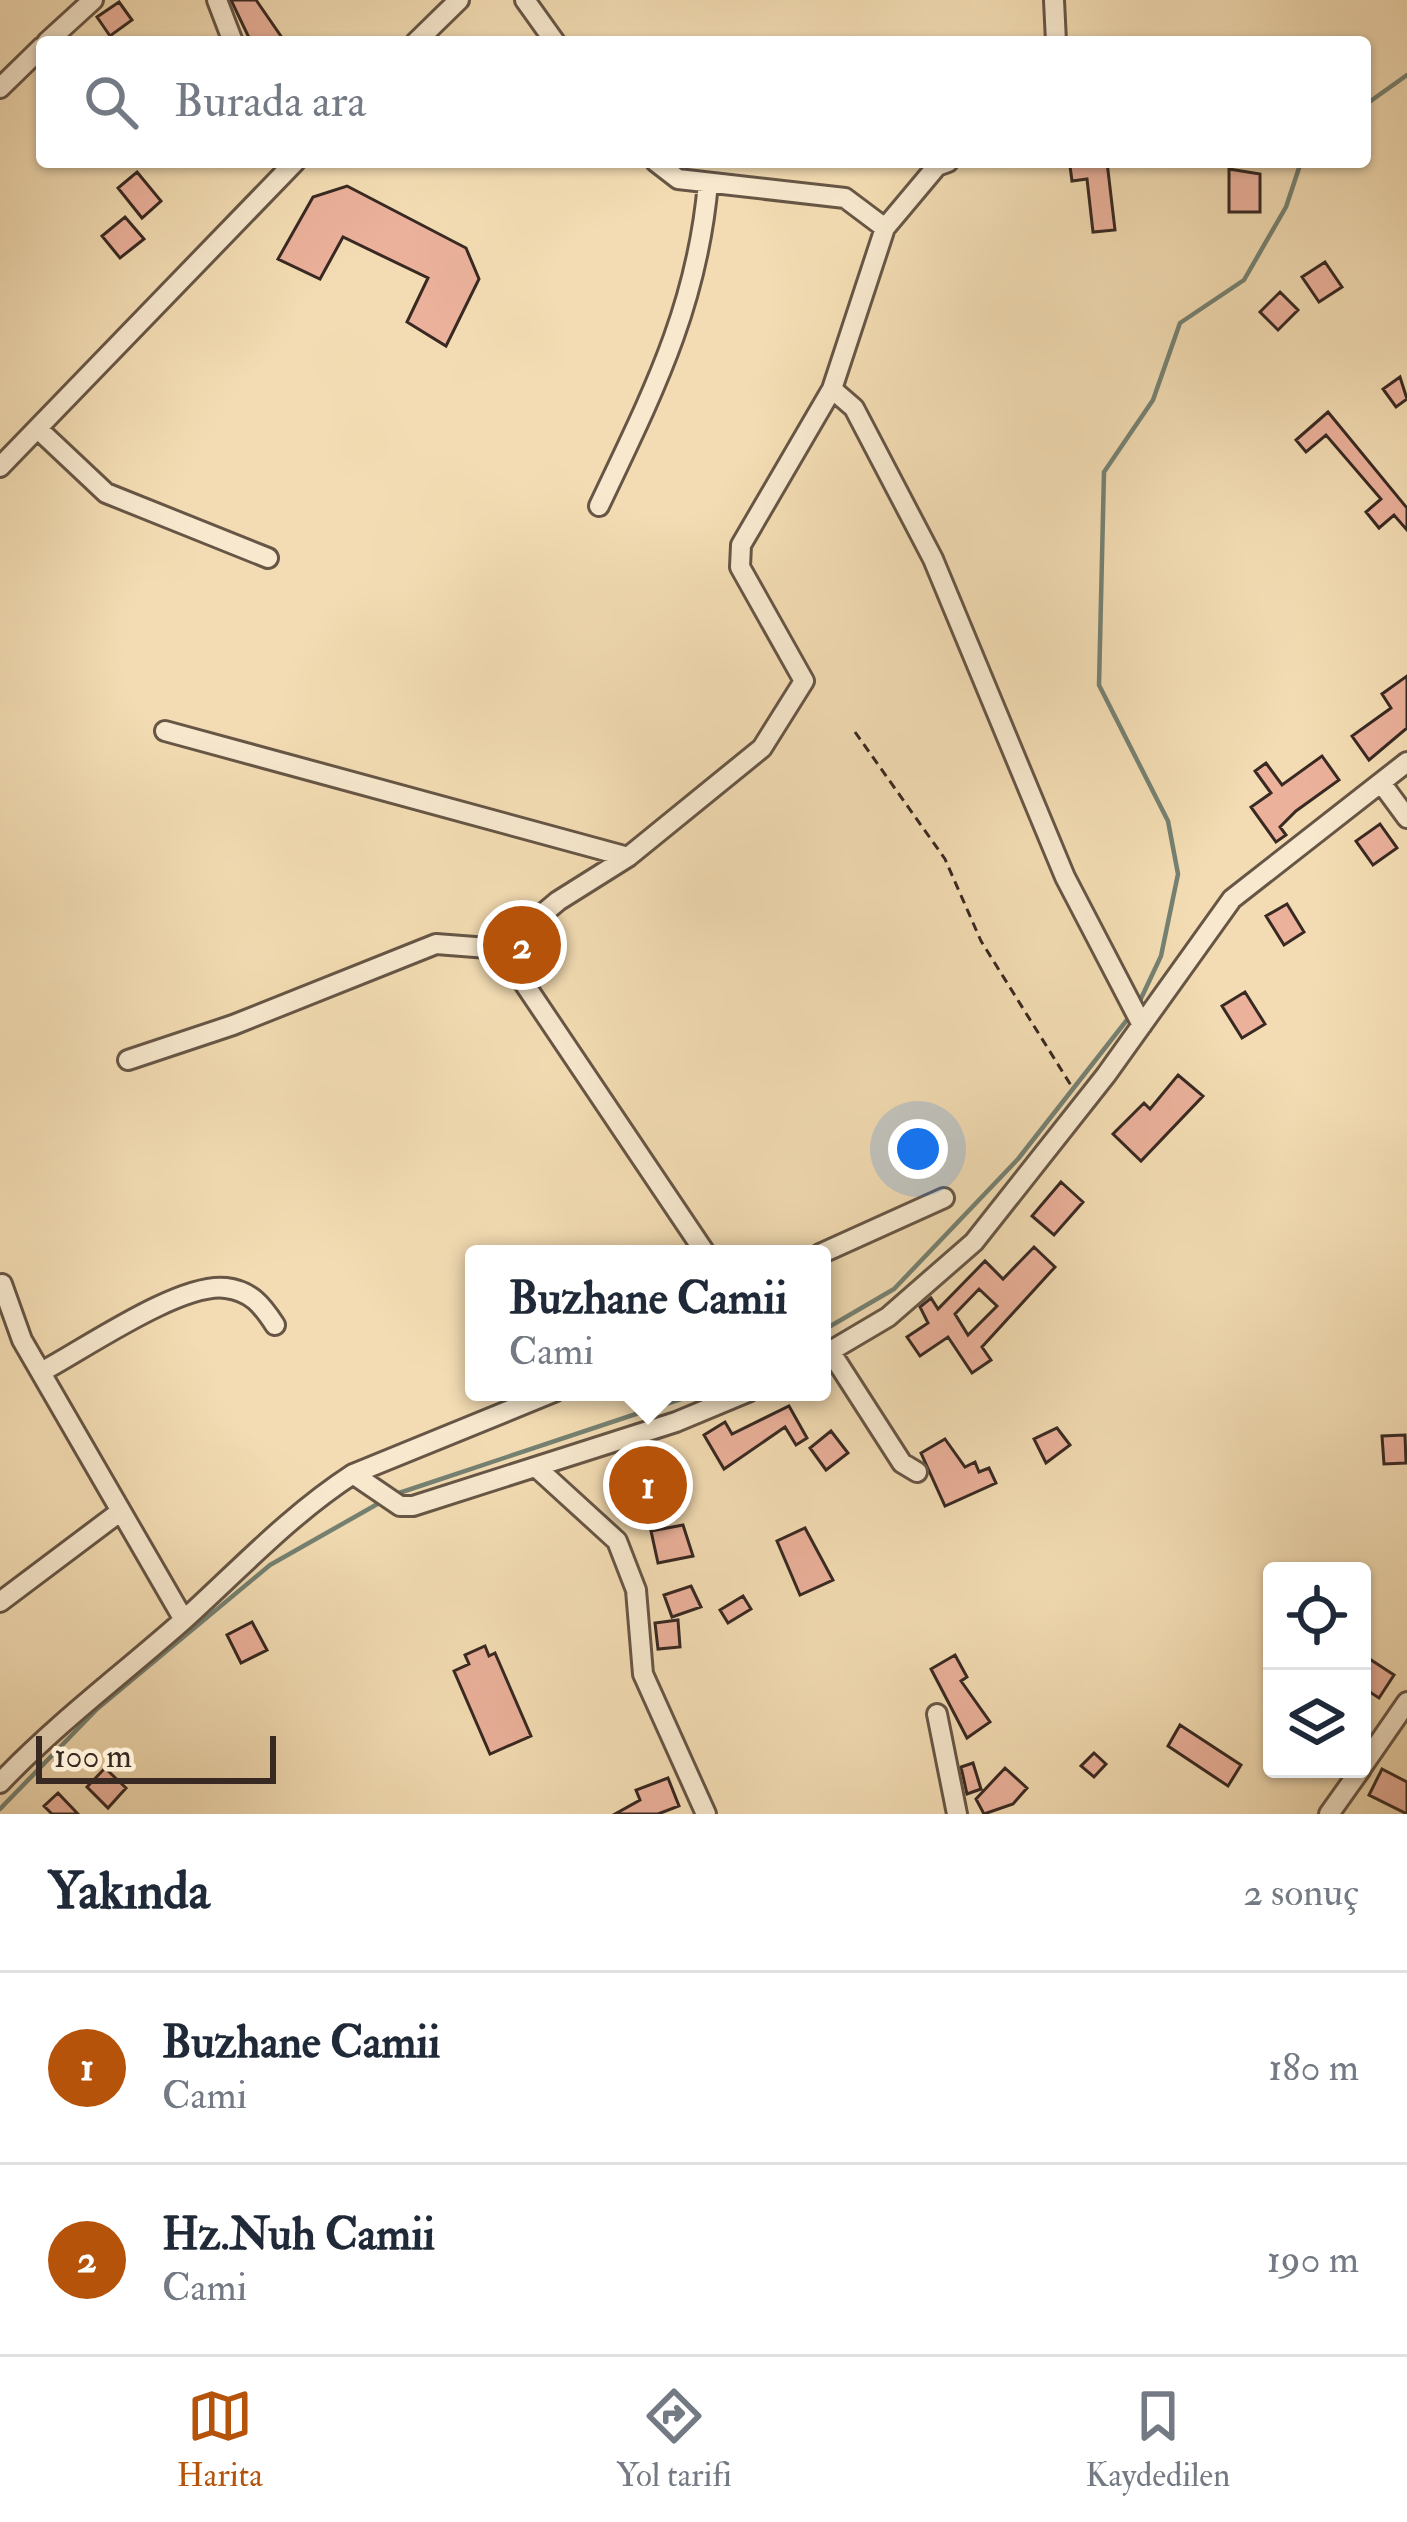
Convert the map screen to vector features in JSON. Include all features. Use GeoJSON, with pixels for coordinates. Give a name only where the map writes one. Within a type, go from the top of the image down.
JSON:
{"type":"FeatureCollection","features":[{"type":"Feature","properties":{"kind":"street"},"geometry":{"type":"LineString","coordinates":[[55,36],[93,0]]}},
{"type":"Feature","properties":{"kind":"street"},"geometry":{"type":"LineString","coordinates":[[218,0],[231,36]]}},
{"type":"Feature","properties":{"kind":"street"},"geometry":{"type":"LineString","coordinates":[[422,36],[459,0]]}},
{"type":"Feature","properties":{"kind":"street"},"geometry":{"type":"LineString","coordinates":[[525,0],[551,36]]}},
{"type":"Feature","properties":{"kind":"street"},"geometry":{"type":"LineString","coordinates":[[1054,0],[1056,36]]}},
{"type":"Feature","properties":{"kind":"street"},"geometry":{"type":"LineString","coordinates":[[0,88],[36,54]]}},
{"type":"Feature","properties":{"kind":"street"},"geometry":{"type":"LineString","coordinates":[[664,168],[678,179],[845,198],[885,228]]}},
{"type":"Feature","properties":{"kind":"street"},"geometry":{"type":"LineString","coordinates":[[128,1060],[233,1025],[436,944],[501,949],[558,901],[628,857],[762,748],[804,681],[740,567],[741,545],[832,389],[885,228],[935,168]]}},
{"type":"Feature","properties":{"kind":"street"},"geometry":{"type":"LineString","coordinates":[[0,467],[273,171]]}},
{"type":"Feature","properties":{"kind":"street"},"geometry":{"type":"LineString","coordinates":[[599,506],[659,380],[692,292],[708,183]]}},
{"type":"Feature","properties":{"kind":"street"},"geometry":{"type":"LineString","coordinates":[[832,389],[854,408],[933,559],[1065,877],[1142,1025]]}},
{"type":"Feature","properties":{"kind":"street"},"geometry":{"type":"LineString","coordinates":[[38,429],[106,494],[268,558]]}},
{"type":"Feature","properties":{"kind":"street"},"geometry":{"type":"LineString","coordinates":[[165,730],[628,857]]}},
{"type":"Feature","properties":{"kind":"street"},"geometry":{"type":"LineString","coordinates":[[831,1351],[888,1317],[974,1242],[1142,1025],[1232,899],[1407,763]]}},
{"type":"Feature","properties":{"kind":"street"},"geometry":{"type":"LineString","coordinates":[[1382,784],[1407,818]]}},
{"type":"Feature","properties":{"kind":"street"},"geometry":{"type":"LineString","coordinates":[[501,949],[700,1245]]}},
{"type":"Feature","properties":{"kind":"street"},"geometry":{"type":"LineString","coordinates":[[831,1249],[944,1198]]}},
{"type":"Feature","properties":{"kind":"street"},"geometry":{"type":"LineString","coordinates":[[2,1284],[5,1308],[184,1620]]}},
{"type":"Feature","properties":{"kind":"street"},"geometry":{"type":"LineString","coordinates":[[41,1372],[184,1295],[224,1287],[257,1298],[275,1324]]}},
{"type":"Feature","properties":{"kind":"street"},"geometry":{"type":"LineString","coordinates":[[831,1361],[902,1463],[917,1472]]}},
{"type":"Feature","properties":{"kind":"street"},"geometry":{"type":"LineString","coordinates":[[0,1783],[60,1720],[184,1620],[303,1507],[353,1474],[532,1401]]}},
{"type":"Feature","properties":{"kind":"street"},"geometry":{"type":"LineString","coordinates":[[353,1474],[400,1506],[537,1468],[723,1401]]}},
{"type":"Feature","properties":{"kind":"street"},"geometry":{"type":"LineString","coordinates":[[537,1468],[617,1541],[636,1590],[643,1674],[706,1814]]}},
{"type":"Feature","properties":{"kind":"street"},"geometry":{"type":"LineString","coordinates":[[0,1602],[121,1511]]}},
{"type":"Feature","properties":{"kind":"street"},"geometry":{"type":"LineString","coordinates":[[1371,1754],[1407,1702]]}},
{"type":"Feature","properties":{"kind":"street"},"geometry":{"type":"LineString","coordinates":[[937,1714],[957,1814]]}},
{"type":"Feature","properties":{"kind":"street"},"geometry":{"type":"LineString","coordinates":[[1329,1814],[1354,1778]]}},
{"type":"Feature","properties":{"kind":"path"},"geometry":{"type":"LineString","coordinates":[[855,732],[945,860],[981,941],[1076,1096]]}},
{"type":"Feature","properties":{"kind":"building"},"geometry":{"type":"Polygon","coordinates":[[[231,0],[256,0],[281,36],[248,36],[231,0]]]}},
{"type":"Feature","properties":{"kind":"building"},"geometry":{"type":"Polygon","coordinates":[[[119,2],[132,20],[110,36],[97,17],[119,2]]]}},
{"type":"Feature","properties":{"kind":"building"},"geometry":{"type":"Polygon","coordinates":[[[1070,168],[1108,168],[1115,230],[1093,232],[1087,179],[1072,181],[1070,168]]]}},
{"type":"Feature","properties":{"kind":"building"},"geometry":{"type":"Polygon","coordinates":[[[1229,169],[1260,174],[1260,212],[1229,212],[1229,169]]]}},
{"type":"Feature","properties":{"kind":"building"},"geometry":{"type":"Polygon","coordinates":[[[137,172],[161,201],[142,218],[118,188],[137,172]]]}},
{"type":"Feature","properties":{"kind":"building"},"geometry":{"type":"Polygon","coordinates":[[[347,186],[466,248],[479,279],[446,346],[407,322],[428,278],[343,237],[320,279],[278,259],[313,197],[347,186]]]}},
{"type":"Feature","properties":{"kind":"building"},"geometry":{"type":"Polygon","coordinates":[[[125,217],[144,239],[120,258],[102,236],[125,217]]]}},
{"type":"Feature","properties":{"kind":"building"},"geometry":{"type":"Polygon","coordinates":[[[1325,262],[1342,287],[1319,302],[1302,277],[1325,262]]]}},
{"type":"Feature","properties":{"kind":"building"},"geometry":{"type":"Polygon","coordinates":[[[1280,292],[1298,310],[1278,330],[1260,312],[1280,292]]]}},
{"type":"Feature","properties":{"kind":"building"},"geometry":{"type":"Polygon","coordinates":[[[1400,377],[1407,399],[1396,407],[1383,389],[1400,377]]]}},
{"type":"Feature","properties":{"kind":"building"},"geometry":{"type":"Polygon","coordinates":[[[1328,412],[1407,508],[1407,530],[1394,515],[1379,528],[1366,512],[1381,499],[1326,435],[1306,452],[1296,440],[1328,412]]]}},
{"type":"Feature","properties":{"kind":"building"},"geometry":{"type":"Polygon","coordinates":[[[1407,676],[1407,728],[1369,760],[1352,736],[1391,708],[1382,694],[1407,676]]]}},
{"type":"Feature","properties":{"kind":"building"},"geometry":{"type":"Polygon","coordinates":[[[1322,756],[1339,780],[1296,811],[1280,827],[1286,835],[1276,842],[1251,807],[1271,793],[1255,771],[1266,763],[1282,785],[1322,756]]]}},
{"type":"Feature","properties":{"kind":"building"},"geometry":{"type":"Polygon","coordinates":[[[1380,824],[1397,848],[1373,865],[1356,841],[1380,824]]]}},
{"type":"Feature","properties":{"kind":"building"},"geometry":{"type":"Polygon","coordinates":[[[1287,904],[1304,932],[1284,945],[1266,916],[1287,904]]]}},
{"type":"Feature","properties":{"kind":"building"},"geometry":{"type":"Polygon","coordinates":[[[1245,992],[1265,1024],[1242,1038],[1222,1006],[1245,992]]]}},
{"type":"Feature","properties":{"kind":"building"},"geometry":{"type":"Polygon","coordinates":[[[1178,1075],[1203,1096],[1141,1161],[1113,1134],[1144,1103],[1150,1109],[1178,1075]]]}},
{"type":"Feature","properties":{"kind":"building"},"geometry":{"type":"Polygon","coordinates":[[[1061,1182],[1083,1202],[1054,1235],[1032,1216],[1061,1182]]]}},
{"type":"Feature","properties":{"kind":"building"},"geometry":{"type":"Polygon","coordinates":[[[1034,1247],[1055,1267],[982,1347],[991,1360],[972,1373],[948,1337],[920,1356],[907,1337],[928,1323],[920,1307],[931,1298],[938,1309],[985,1261],[1003,1279],[1034,1247]],[[979,1289],[955,1314],[968,1335],[997,1306],[979,1289]]]}},
{"type":"Feature","properties":{"kind":"building"},"geometry":{"type":"Polygon","coordinates":[[[789,1406],[807,1438],[796,1445],[785,1427],[724,1469],[704,1435],[725,1422],[732,1434],[789,1406]]]}},
{"type":"Feature","properties":{"kind":"building"},"geometry":{"type":"Polygon","coordinates":[[[1057,1428],[1070,1445],[1046,1463],[1034,1439],[1057,1428]]]}},
{"type":"Feature","properties":{"kind":"building"},"geometry":{"type":"Polygon","coordinates":[[[831,1431],[848,1453],[826,1470],[810,1448],[831,1431]]]}},
{"type":"Feature","properties":{"kind":"building"},"geometry":{"type":"Polygon","coordinates":[[[1405,1435],[1406,1463],[1384,1464],[1382,1436],[1405,1435]]]}},
{"type":"Feature","properties":{"kind":"building"},"geometry":{"type":"Polygon","coordinates":[[[945,1439],[965,1467],[975,1462],[979,1472],[989,1468],[996,1483],[945,1506],[921,1453],[945,1439]]]}},
{"type":"Feature","properties":{"kind":"building"},"geometry":{"type":"Polygon","coordinates":[[[625,1468],[670,1468],[670,1502],[625,1503],[625,1468]]]}},
{"type":"Feature","properties":{"kind":"building"},"geometry":{"type":"Polygon","coordinates":[[[683,1525],[693,1556],[658,1563],[651,1531],[683,1525]]]}},
{"type":"Feature","properties":{"kind":"building"},"geometry":{"type":"Polygon","coordinates":[[[805,1528],[833,1580],[800,1595],[777,1541],[805,1528]]]}},
{"type":"Feature","properties":{"kind":"building"},"geometry":{"type":"Polygon","coordinates":[[[691,1586],[701,1607],[672,1617],[664,1595],[691,1586]]]}},
{"type":"Feature","properties":{"kind":"building"},"geometry":{"type":"Polygon","coordinates":[[[743,1596],[751,1609],[728,1623],[720,1610],[743,1596]]]}},
{"type":"Feature","properties":{"kind":"building"},"geometry":{"type":"Polygon","coordinates":[[[678,1620],[680,1647],[658,1649],[655,1623],[678,1620]]]}},
{"type":"Feature","properties":{"kind":"building"},"geometry":{"type":"Polygon","coordinates":[[[252,1622],[267,1650],[241,1663],[227,1635],[252,1622]]]}},
{"type":"Feature","properties":{"kind":"building"},"geometry":{"type":"Polygon","coordinates":[[[485,1646],[489,1656],[495,1653],[531,1736],[490,1754],[454,1671],[469,1664],[465,1655],[485,1646]]]}},
{"type":"Feature","properties":{"kind":"building"},"geometry":{"type":"Polygon","coordinates":[[[955,1655],[967,1677],[961,1681],[990,1722],[967,1738],[931,1669],[955,1655]]]}},
{"type":"Feature","properties":{"kind":"building"},"geometry":{"type":"Polygon","coordinates":[[[1371,1660],[1394,1675],[1379,1698],[1371,1693],[1371,1660]]]}},
{"type":"Feature","properties":{"kind":"building"},"geometry":{"type":"Polygon","coordinates":[[[1180,1725],[1241,1765],[1228,1786],[1168,1746],[1180,1725]]]}},
{"type":"Feature","properties":{"kind":"building"},"geometry":{"type":"Polygon","coordinates":[[[1094,1753],[1106,1764],[1094,1777],[1081,1766],[1094,1753]]]}},
{"type":"Feature","properties":{"kind":"building"},"geometry":{"type":"Polygon","coordinates":[[[973,1763],[981,1789],[967,1794],[961,1767],[973,1763]]]}},
{"type":"Feature","properties":{"kind":"building"},"geometry":{"type":"Polygon","coordinates":[[[105,1768],[126,1788],[108,1808],[87,1787],[105,1768]]]}},
{"type":"Feature","properties":{"kind":"building"},"geometry":{"type":"Polygon","coordinates":[[[1005,1768],[1027,1788],[1013,1804],[984,1814],[976,1799],[1005,1768]]]}},
{"type":"Feature","properties":{"kind":"building"},"geometry":{"type":"Polygon","coordinates":[[[1382,1769],[1407,1782],[1407,1814],[1369,1795],[1382,1769]]]}},
{"type":"Feature","properties":{"kind":"building"},"geometry":{"type":"Polygon","coordinates":[[[668,1778],[679,1806],[658,1814],[615,1814],[640,1800],[636,1790],[668,1778]]]}},
{"type":"Feature","properties":{"kind":"building"},"geometry":{"type":"Polygon","coordinates":[[[58,1793],[78,1814],[52,1814],[44,1806],[58,1793]]]}},
{"type":"Feature","properties":{"kind":"waterway"},"geometry":{"type":"LineString","coordinates":[[1371,101],[1407,75]]}},
{"type":"Feature","properties":{"kind":"waterway"},"geometry":{"type":"LineString","coordinates":[[1137,1007],[1161,956],[1178,874],[1168,821],[1099,685],[1104,472],[1153,400],[1180,323],[1244,280],[1286,207],[1299,168]]}},
{"type":"Feature","properties":{"kind":"waterway"},"geometry":{"type":"LineString","coordinates":[[831,1326],[894,1289],[1018,1159],[1130,1016]]}},
{"type":"Feature","properties":{"kind":"waterway"},"geometry":{"type":"LineString","coordinates":[[396,1494],[675,1401]]}},
{"type":"Feature","properties":{"kind":"waterway"},"geometry":{"type":"LineString","coordinates":[[0,1809],[97,1709],[270,1565],[381,1502]]}},
{"type":"Feature","properties":{"kind":"place","name":"Hz.Nuh Camii"},"geometry":{"type":"Point","coordinates":[522,945]}},
{"type":"Feature","properties":{"kind":"place","name":"Buzhane Camii"},"geometry":{"type":"Point","coordinates":[648,1485]}}]}
